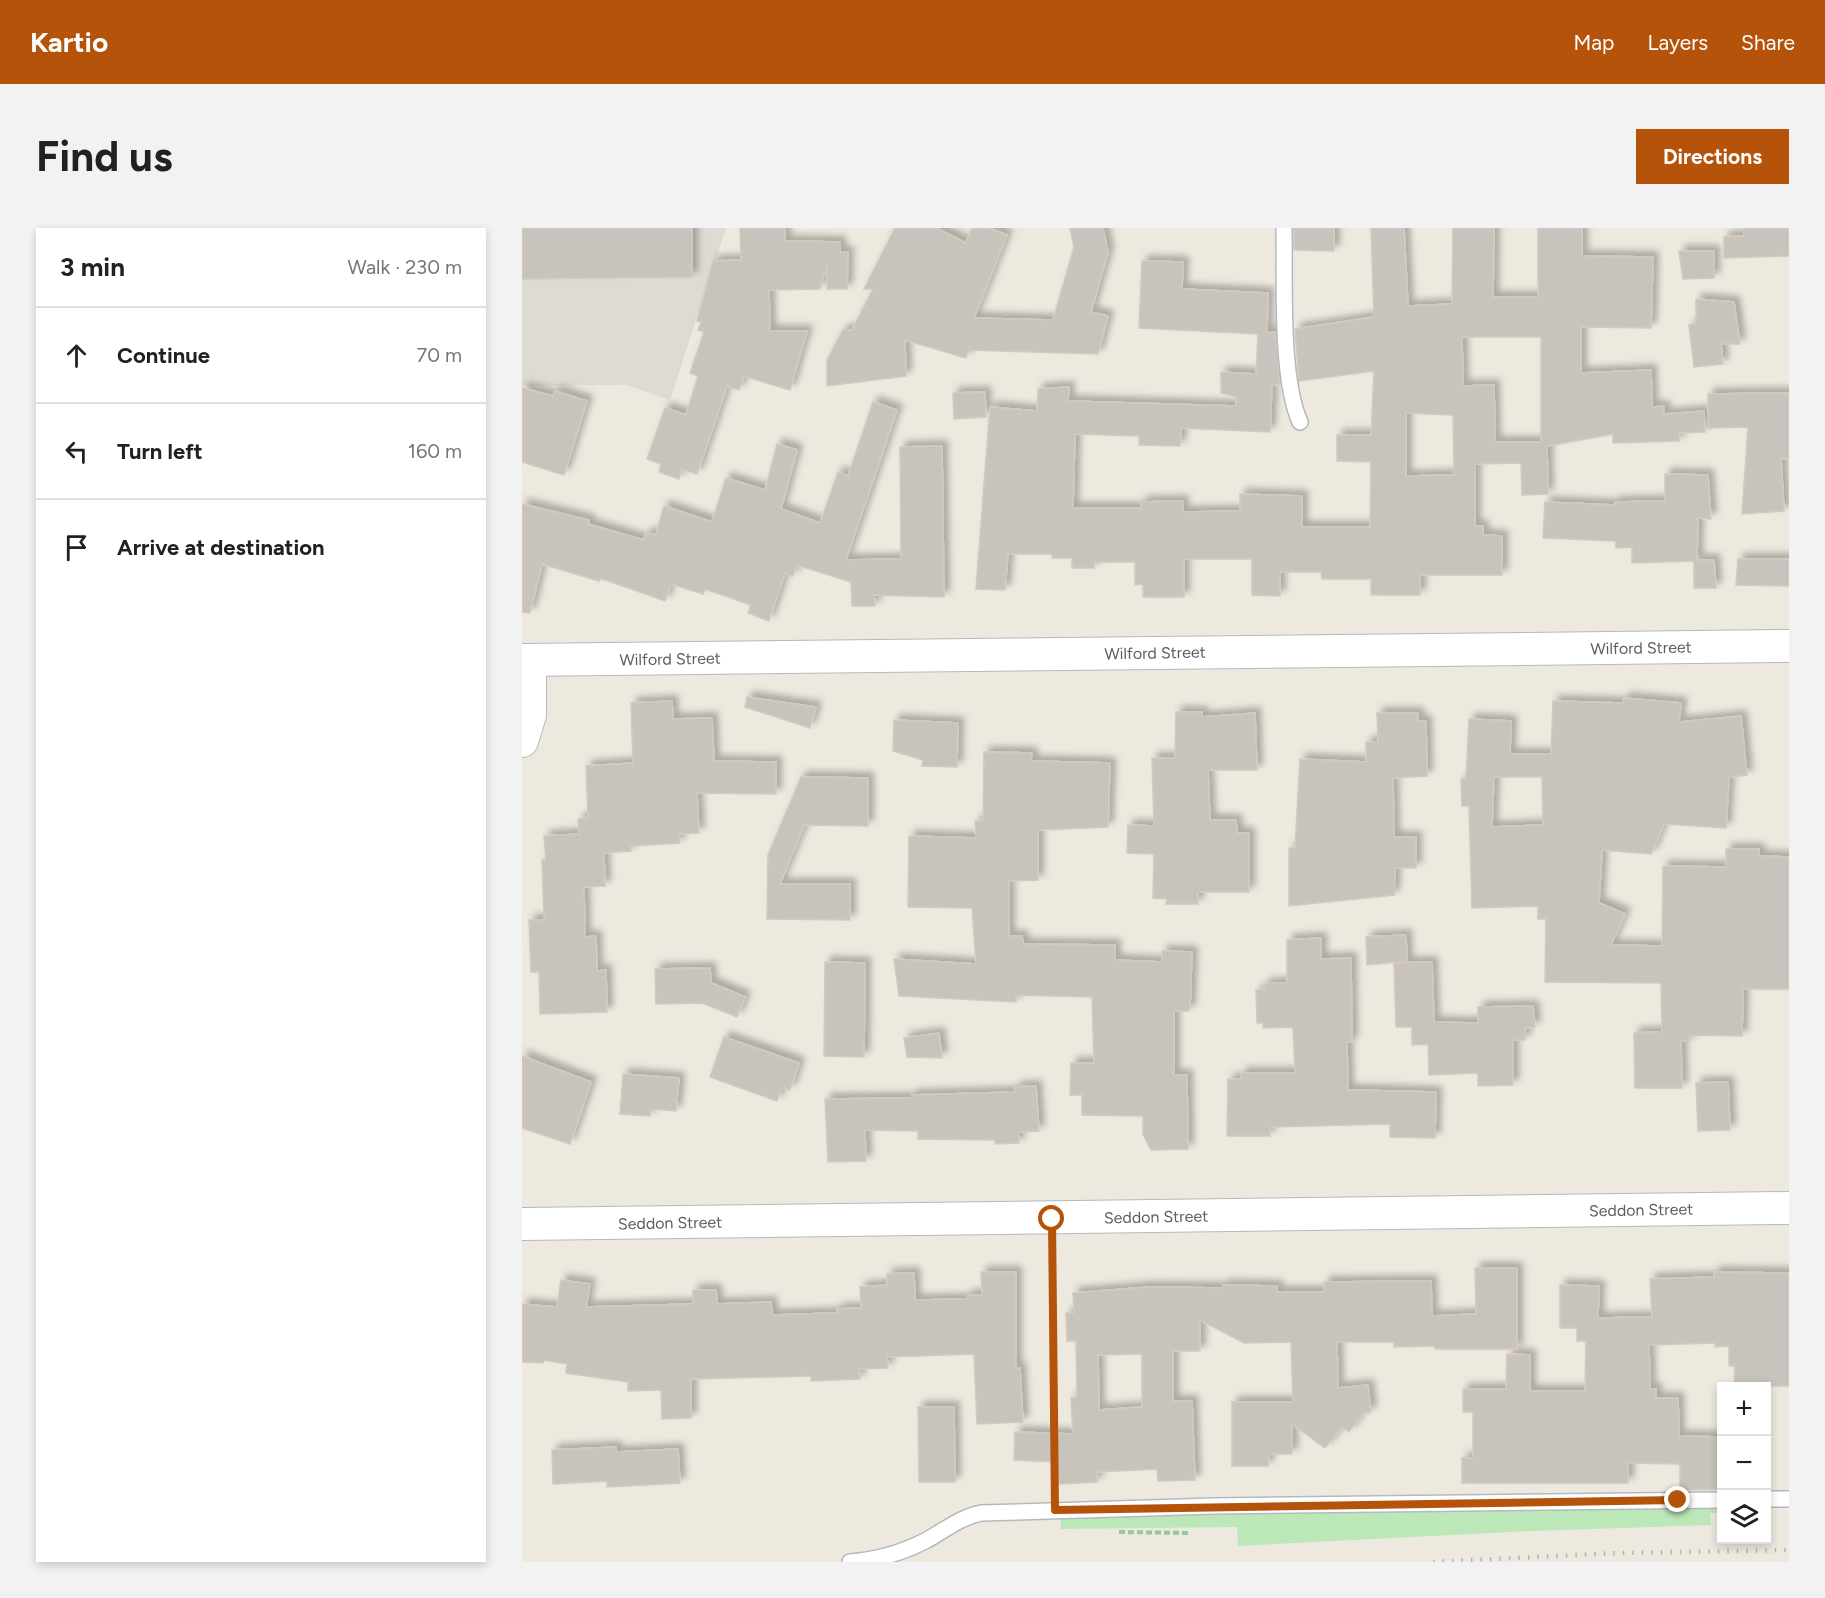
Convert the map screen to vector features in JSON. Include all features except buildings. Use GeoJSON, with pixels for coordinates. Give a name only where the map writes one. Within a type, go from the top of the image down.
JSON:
{"type":"FeatureCollection","features":[{"type":"Feature","properties":{"kind":"street","name":"Wilford Street"},"geometry":{"type":"LineString","coordinates":[[526,660],[1789,646]]}},
{"type":"Feature","properties":{"kind":"street"},"geometry":{"type":"LineString","coordinates":[[522,741],[530,715],[526,660]]}},
{"type":"Feature","properties":{"kind":"street","name":"Seddon Street"},"geometry":{"type":"LineString","coordinates":[[522,1224],[1789,1208]]}},
{"type":"Feature","properties":{"kind":"lane"},"geometry":{"type":"LineString","coordinates":[[1284,228],[1286,317],[1293,406],[1300,422]]}},
{"type":"Feature","properties":{"kind":"lane"},"geometry":{"type":"LineString","coordinates":[[1771,1499],[1789,1499]]}},
{"type":"Feature","properties":{"kind":"lane"},"geometry":{"type":"LineString","coordinates":[[850,1562],[878,1559],[896,1554],[973,1515],[1055,1510],[1717,1500]]}},
{"type":"Feature","properties":{"kind":"path"},"geometry":{"type":"LineString","coordinates":[[1052,1219],[1055,1510]]}},
{"type":"Feature","properties":{"kind":"shaded area"},"geometry":{"type":"Polygon","coordinates":[[[522,228],[726,228],[670,400],[626,385],[522,386],[522,228]]]}},
{"type":"Feature","properties":{"kind":"green space"},"geometry":{"type":"Polygon","coordinates":[[[1717,1507],[1717,1513],[1710,1513],[1711,1525],[1533,1531],[1238,1546],[1237,1527],[1061,1529],[1061,1516],[1717,1507]]]}},
{"type":"Feature","properties":{"kind":"railway"},"geometry":{"type":"LineString","coordinates":[[1433,1562],[1618,1553],[1789,1550]]}},
{"type":"Feature","properties":{"kind":"route"},"geometry":{"type":"LineString","coordinates":[[1052,1219],[1055,1510],[1678,1500]]}}]}
